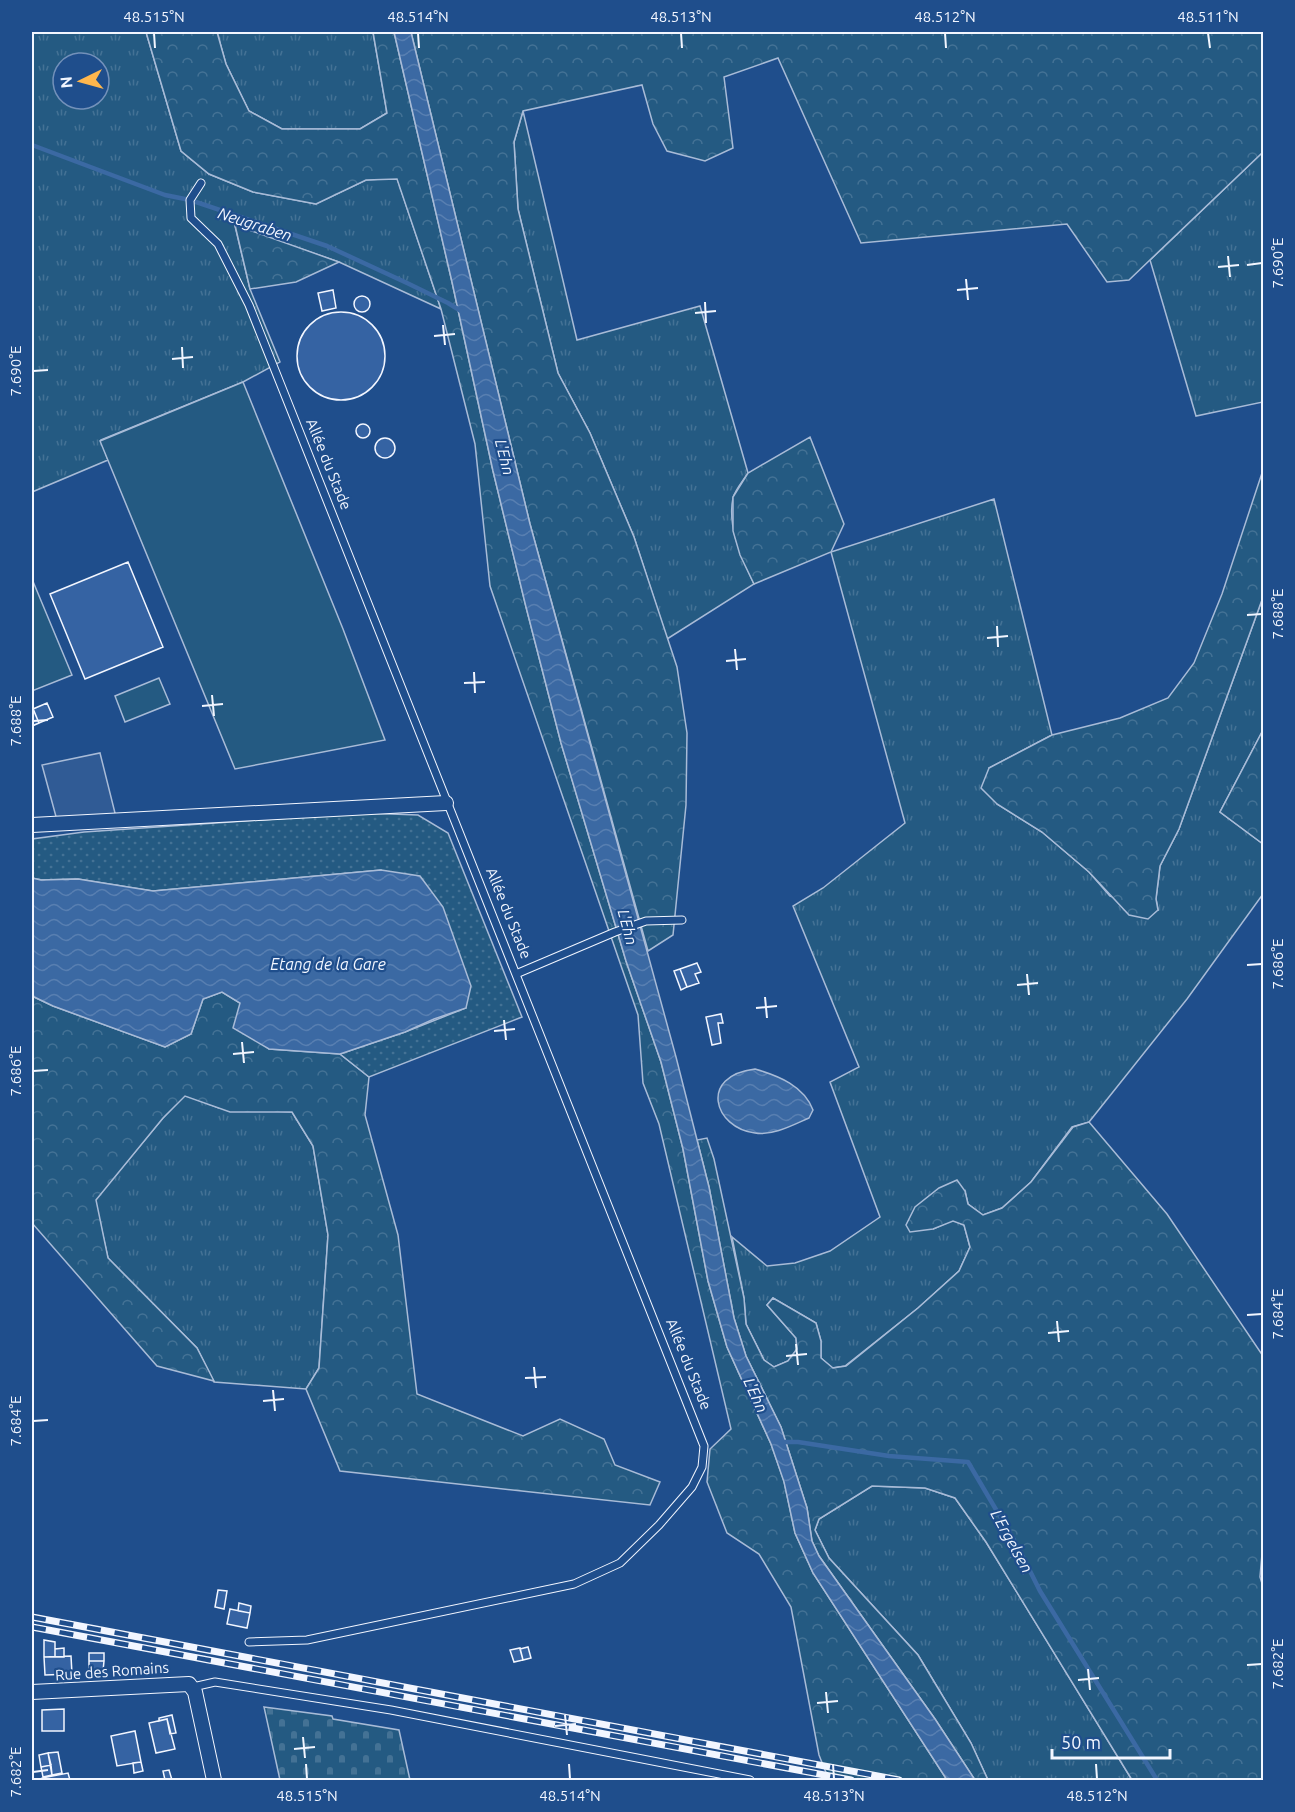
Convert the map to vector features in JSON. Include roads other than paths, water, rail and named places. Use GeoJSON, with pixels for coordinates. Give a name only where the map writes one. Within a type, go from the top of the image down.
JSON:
{"type":"FeatureCollection","features":[{"type":"Feature","properties":{"kind":"street"},"geometry":{"type":"LineString","coordinates":[[32,825],[446,803]]}},
{"type":"Feature","properties":{"kind":"street","name":"Rue des Romains"},"geometry":{"type":"LineString","coordinates":[[32,1692],[185,1683],[193,1687]]}},
{"type":"Feature","properties":{"kind":"street"},"geometry":{"type":"LineString","coordinates":[[193,1687],[214,1780]]}},
{"type":"Feature","properties":{"kind":"lane","name":"Allée du Stade"},"geometry":{"type":"LineString","coordinates":[[201,183],[190,200],[191,218],[218,244],[249,305],[704,1446],[702,1467],[692,1487],[659,1526],[620,1563],[574,1584],[307,1641],[249,1642]]}},
{"type":"Feature","properties":{"kind":"lane"},"geometry":{"type":"LineString","coordinates":[[516,974],[646,921],[682,920]]}},
{"type":"Feature","properties":{"kind":"lane"},"geometry":{"type":"LineString","coordinates":[[193,1687],[215,1682],[392,1710],[750,1780]]}},
{"type":"Feature","properties":{"kind":"water","name":"L'Ehn"},"geometry":{"type":"Polygon","coordinates":[[[394,32],[411,32],[530,524],[676,1057],[709,1187],[734,1318],[746,1356],[781,1427],[807,1508],[812,1541],[819,1556],[935,1719],[975,1780],[947,1780],[813,1573],[795,1533],[784,1482],[771,1444],[727,1347],[708,1281],[683,1149],[661,1062],[626,961],[561,743],[526,607],[394,32]]]}},
{"type":"Feature","properties":{"kind":"water","name":"Etang de la Gare"},"geometry":{"type":"Polygon","coordinates":[[[381,870],[420,876],[443,907],[471,986],[466,1008],[340,1054],[269,1049],[233,1028],[240,1003],[222,992],[203,999],[191,1034],[165,1047],[53,1006],[32,996],[32,878],[41,880],[78,879],[153,891],[381,870]]]}},
{"type":"Feature","properties":{"kind":"water"},"geometry":{"type":"Polygon","coordinates":[[[755,1069],[790,1083],[804,1094],[813,1110],[809,1118],[783,1129],[762,1134],[741,1129],[730,1122],[718,1102],[719,1091],[725,1081],[737,1074],[755,1069]]]}},
{"type":"Feature","properties":{"kind":"waterway","name":"Neugraben"},"geometry":{"type":"LineString","coordinates":[[32,145],[165,195],[190,200],[327,246],[461,311]]}},
{"type":"Feature","properties":{"kind":"waterway","name":"L'Ergelsen"},"geometry":{"type":"LineString","coordinates":[[781,1442],[798,1442],[889,1456],[968,1462],[1018,1547],[1040,1591],[1157,1780]]}},
{"type":"Feature","properties":{"kind":"railway"},"geometry":{"type":"LineString","coordinates":[[32,1617],[899,1780]]}},
{"type":"Feature","properties":{"kind":"railway"},"geometry":{"type":"LineString","coordinates":[[32,1627],[851,1780]]}}]}
